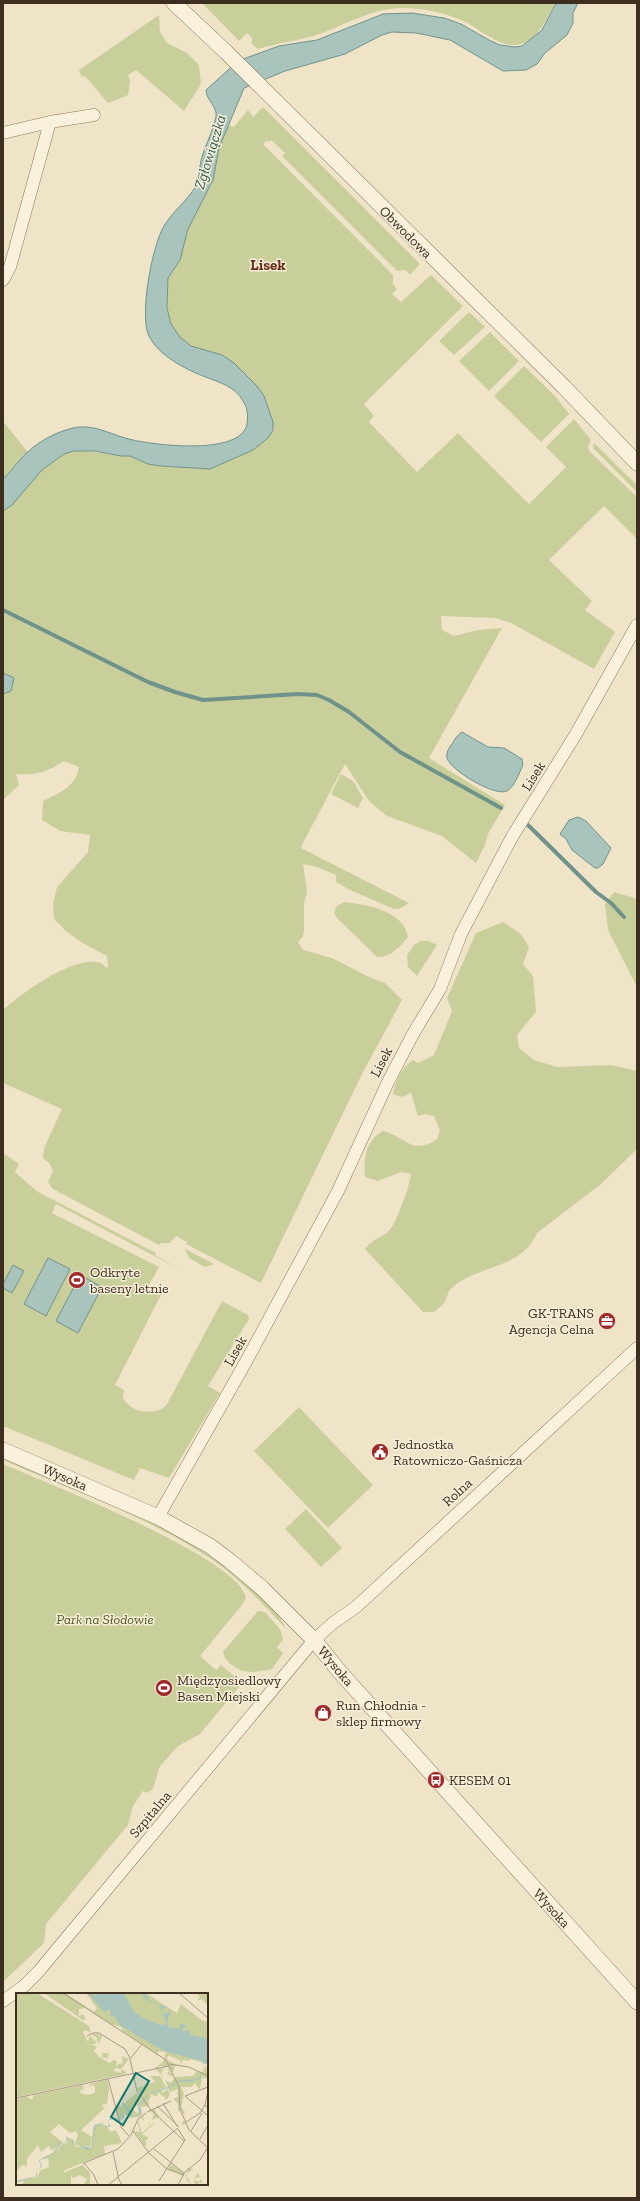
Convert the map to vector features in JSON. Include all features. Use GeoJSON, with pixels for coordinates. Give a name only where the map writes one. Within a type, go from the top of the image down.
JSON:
{"type":"FeatureCollection","features":[{"type":"Feature","properties":{"kind":"street","name":"Obwodowa"},"geometry":{"type":"LineString","coordinates":[[174,3],[226,52],[564,387],[637,463]]}},
{"type":"Feature","properties":{"kind":"street"},"geometry":{"type":"LineString","coordinates":[[3,133],[94,114]]}},
{"type":"Feature","properties":{"kind":"street"},"geometry":{"type":"LineString","coordinates":[[3,280],[10,267],[50,122]]}},
{"type":"Feature","properties":{"kind":"street","name":"Lisek"},"geometry":{"type":"LineString","coordinates":[[158,1517],[252,1351],[338,1191],[388,1082],[413,1034],[440,989],[461,934],[512,837],[576,734],[637,625]]}},
{"type":"Feature","properties":{"kind":"street","name":"Rolna"},"geometry":{"type":"LineString","coordinates":[[314,1640],[333,1623],[356,1608],[637,1348]]}},
{"type":"Feature","properties":{"kind":"street","name":"Wysoka"},"geometry":{"type":"LineString","coordinates":[[3,1450],[158,1517],[186,1532],[230,1561],[262,1588],[314,1640],[344,1677],[637,2002]]}},
{"type":"Feature","properties":{"kind":"street","name":"Szpitalna"},"geometry":{"type":"LineString","coordinates":[[3,2001],[23,1987],[39,1971],[314,1640]]}},
{"type":"Feature","properties":{"kind":"green space"},"geometry":{"type":"Polygon","coordinates":[[[202,3],[555,3],[538,32],[533,37],[521,44],[505,44],[490,37],[470,24],[442,13],[403,8],[369,14],[314,36],[258,49],[252,44],[252,38],[247,33],[239,41],[202,3]]]}},
{"type":"Feature","properties":{"kind":"green space"},"geometry":{"type":"Polygon","coordinates":[[[159,15],[160,32],[167,43],[187,53],[199,65],[201,84],[184,111],[136,70],[128,75],[130,82],[128,95],[108,103],[85,76],[82,77],[79,70],[159,15]]]}},
{"type":"Feature","properties":{"kind":"green space"},"geometry":{"type":"Polygon","coordinates":[[[263,107],[420,264],[410,275],[406,270],[397,271],[282,156],[285,153],[271,140],[269,142],[267,140],[263,144],[393,275],[393,284],[397,289],[392,294],[401,302],[431,275],[463,306],[364,404],[374,416],[369,422],[417,472],[458,433],[529,504],[566,467],[546,447],[574,419],[591,440],[588,447],[590,452],[637,497],[637,539],[604,506],[549,560],[592,601],[585,610],[615,632],[594,669],[511,623],[495,618],[441,616],[442,630],[454,636],[478,630],[502,628],[429,758],[505,805],[488,834],[485,845],[476,863],[442,836],[387,816],[369,801],[345,764],[304,841],[301,848],[409,903],[399,909],[394,909],[348,889],[336,882],[336,875],[317,867],[303,864],[307,892],[304,903],[303,936],[298,942],[303,950],[332,958],[371,978],[385,983],[402,1000],[362,1074],[261,1283],[186,1244],[187,1242],[176,1236],[170,1243],[161,1243],[159,1245],[53,1189],[48,1182],[53,1171],[50,1164],[43,1158],[44,1148],[62,1109],[3,1083],[3,1010],[35,985],[63,969],[77,964],[90,962],[101,963],[108,969],[107,956],[84,944],[66,931],[54,919],[53,904],[57,887],[88,852],[90,835],[60,831],[42,820],[43,801],[61,792],[71,784],[79,767],[64,761],[41,772],[16,774],[19,785],[3,800],[3,421],[42,470],[64,454],[82,450],[130,456],[148,464],[202,469],[226,462],[253,450],[264,395],[247,375],[222,355],[191,346],[175,333],[168,316],[167,293],[168,278],[182,250],[188,229],[197,207],[213,180],[219,148],[228,125],[234,127],[248,110],[253,117],[263,107]]]}},
{"type":"Feature","properties":{"kind":"green space"},"geometry":{"type":"Polygon","coordinates":[[[469,312],[485,327],[454,355],[439,341],[469,312]]]}},
{"type":"Feature","properties":{"kind":"green space"},"geometry":{"type":"Polygon","coordinates":[[[490,332],[519,361],[489,391],[459,361],[490,332]]]}},
{"type":"Feature","properties":{"kind":"green space"},"geometry":{"type":"Polygon","coordinates":[[[524,366],[555,396],[569,414],[541,442],[494,396],[524,366]]]}},
{"type":"Feature","properties":{"kind":"green space"},"geometry":{"type":"Polygon","coordinates":[[[594,443],[637,485],[637,492],[593,448],[594,443]]]}},
{"type":"Feature","properties":{"kind":"green space"},"geometry":{"type":"Polygon","coordinates":[[[341,774],[353,781],[363,798],[358,808],[331,794],[341,774]]]}},
{"type":"Feature","properties":{"kind":"green space"},"geometry":{"type":"Polygon","coordinates":[[[614,892],[637,900],[637,987],[608,930],[605,904],[614,892]]]}},
{"type":"Feature","properties":{"kind":"green space"},"geometry":{"type":"Polygon","coordinates":[[[344,902],[383,910],[399,921],[405,928],[408,937],[390,954],[377,957],[337,918],[334,913],[336,907],[344,902]]]}},
{"type":"Feature","properties":{"kind":"green space"},"geometry":{"type":"Polygon","coordinates":[[[503,922],[521,934],[529,947],[523,964],[533,976],[536,1012],[517,1035],[519,1048],[534,1060],[557,1067],[612,1065],[637,1071],[637,1149],[601,1184],[537,1233],[530,1245],[521,1254],[462,1280],[451,1289],[445,1302],[434,1312],[423,1312],[365,1249],[370,1243],[388,1232],[395,1222],[408,1187],[411,1174],[401,1172],[378,1181],[365,1177],[365,1157],[369,1145],[373,1139],[383,1131],[415,1146],[428,1144],[437,1139],[440,1130],[434,1116],[425,1114],[418,1116],[411,1093],[401,1097],[393,1094],[396,1084],[402,1071],[409,1063],[413,1060],[418,1063],[434,1055],[452,1011],[447,998],[476,933],[503,922]]]}},
{"type":"Feature","properties":{"kind":"green space"},"geometry":{"type":"Polygon","coordinates":[[[421,941],[428,941],[437,945],[417,976],[408,967],[407,955],[414,945],[421,941]]]}},
{"type":"Feature","properties":{"kind":"green space"},"geometry":{"type":"Polygon","coordinates":[[[3,1153],[19,1164],[15,1172],[38,1192],[156,1253],[155,1255],[179,1269],[56,1204],[52,1213],[159,1267],[148,1287],[159,1293],[165,1287],[115,1385],[124,1390],[123,1398],[131,1407],[137,1410],[149,1412],[166,1406],[222,1301],[248,1315],[249,1319],[208,1386],[220,1393],[169,1478],[140,1468],[134,1480],[3,1426],[3,1153]]]}},
{"type":"Feature","properties":{"kind":"green space"},"geometry":{"type":"Polygon","coordinates":[[[185,1249],[214,1264],[205,1267],[189,1258],[185,1249]]]}},
{"type":"Feature","properties":{"kind":"green space"},"geometry":{"type":"Polygon","coordinates":[[[299,1407],[373,1485],[328,1528],[254,1451],[299,1407]]]}},
{"type":"Feature","properties":{"kind":"green space"},"geometry":{"type":"Polygon","coordinates":[[[3,1458],[135,1514],[198,1549],[228,1569],[260,1596],[277,1614],[286,1629],[260,1601],[231,1574],[187,1544],[136,1517],[3,1460],[3,1458]]]}},
{"type":"Feature","properties":{"kind":"green space","name":"Park na Słodowie"},"geometry":{"type":"Polygon","coordinates":[[[3,1464],[96,1504],[178,1543],[212,1563],[236,1582],[246,1598],[242,1605],[200,1656],[216,1670],[221,1665],[239,1680],[240,1686],[200,1734],[178,1746],[160,1766],[153,1789],[147,1793],[143,1791],[133,1806],[128,1825],[46,1924],[44,1943],[3,1982],[3,1464]]]}},
{"type":"Feature","properties":{"kind":"green space"},"geometry":{"type":"Polygon","coordinates":[[[306,1509],[342,1548],[321,1567],[285,1529],[306,1509]]]}},
{"type":"Feature","properties":{"kind":"green space"},"geometry":{"type":"Polygon","coordinates":[[[258,1611],[265,1612],[280,1629],[283,1640],[277,1647],[283,1653],[272,1669],[250,1672],[241,1670],[230,1664],[225,1658],[223,1652],[258,1611]]]}},
{"type":"Feature","properties":{"kind":"water","name":"Zgłowiączka"},"geometry":{"type":"Polygon","coordinates":[[[556,3],[578,3],[573,13],[573,23],[567,35],[545,53],[537,64],[526,70],[503,71],[450,40],[416,33],[392,32],[382,35],[345,54],[285,71],[244,88],[219,148],[213,180],[188,229],[180,260],[168,278],[167,308],[171,324],[180,337],[191,346],[222,355],[234,363],[257,386],[264,396],[273,422],[273,430],[268,438],[253,450],[210,469],[148,464],[130,456],[121,456],[95,451],[74,451],[64,454],[42,470],[12,505],[3,511],[3,479],[32,448],[45,439],[66,430],[88,427],[144,442],[177,446],[196,446],[230,441],[241,434],[247,424],[247,409],[240,396],[226,385],[196,373],[165,355],[153,343],[146,326],[146,298],[151,264],[155,249],[167,221],[196,186],[201,160],[215,123],[216,113],[206,90],[238,61],[279,46],[317,40],[383,14],[412,13],[444,18],[461,24],[500,45],[515,47],[522,46],[542,30],[556,3]]]}},
{"type":"Feature","properties":{"kind":"water"},"geometry":{"type":"Polygon","coordinates":[[[3,673],[14,678],[11,691],[3,694],[3,673]]]}},
{"type":"Feature","properties":{"kind":"water"},"geometry":{"type":"Polygon","coordinates":[[[462,732],[488,747],[504,748],[522,759],[523,765],[510,789],[501,792],[493,790],[464,775],[450,763],[447,758],[448,750],[456,737],[462,732]]]}},
{"type":"Feature","properties":{"kind":"water"},"geometry":{"type":"Polygon","coordinates":[[[578,817],[586,821],[611,848],[603,864],[598,868],[595,868],[572,850],[566,839],[560,834],[569,820],[578,817]]]}},
{"type":"Feature","properties":{"kind":"water"},"geometry":{"type":"Polygon","coordinates":[[[48,1258],[70,1269],[46,1316],[24,1304],[48,1258]]]}},
{"type":"Feature","properties":{"kind":"water"},"geometry":{"type":"Polygon","coordinates":[[[13,1265],[24,1271],[12,1293],[3,1288],[3,1284],[13,1265]]]}},
{"type":"Feature","properties":{"kind":"water"},"geometry":{"type":"Polygon","coordinates":[[[80,1275],[102,1287],[78,1333],[56,1321],[80,1275]]]}},
{"type":"Feature","properties":{"kind":"waterway"},"geometry":{"type":"LineString","coordinates":[[3,610],[148,682],[203,700],[298,694],[317,695],[329,700],[349,712],[400,752],[501,808]]}},
{"type":"Feature","properties":{"kind":"waterway"},"geometry":{"type":"LineString","coordinates":[[528,825],[596,892],[611,903],[624,917]]}},
{"type":"Feature","properties":{"kind":"place","name":"Odkryte baseny letnie"},"geometry":{"type":"Point","coordinates":[77,1280]}},
{"type":"Feature","properties":{"kind":"place","name":"GK-TRANS Agencja Celna"},"geometry":{"type":"Point","coordinates":[607,1321]}},
{"type":"Feature","properties":{"kind":"place","name":"Jednostka Ratowniczo-Gaśnicza"},"geometry":{"type":"Point","coordinates":[380,1452]}},
{"type":"Feature","properties":{"kind":"place","name":"Międzyosiedlowy Basen Miejski"},"geometry":{"type":"Point","coordinates":[164,1688]}},
{"type":"Feature","properties":{"kind":"place","name":"Run Chłodnia - sklep firmowy"},"geometry":{"type":"Point","coordinates":[323,1713]}},
{"type":"Feature","properties":{"kind":"place","name":"KESEM 01"},"geometry":{"type":"Point","coordinates":[436,1780]}},
{"type":"Feature","properties":{"kind":"district","name":"Lisek"},"geometry":{"type":"Point","coordinates":[268,265]}}]}
